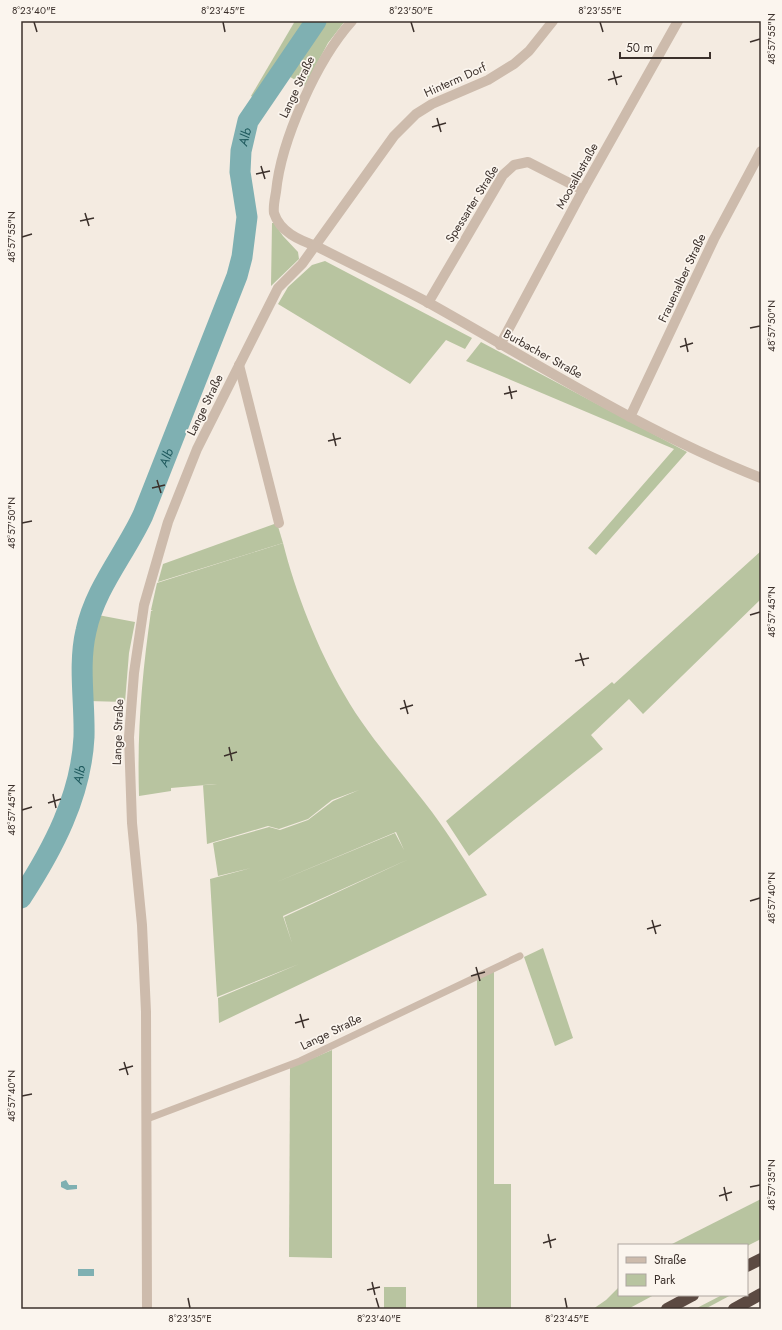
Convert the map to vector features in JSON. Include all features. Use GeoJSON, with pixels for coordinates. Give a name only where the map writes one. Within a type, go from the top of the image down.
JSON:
{"type":"FeatureCollection","features":[{"type":"Feature","properties":{"kind":"highway"},"geometry":{"type":"LineString","coordinates":[[748,1266],[761,1259]]}},
{"type":"Feature","properties":{"kind":"highway"},"geometry":{"type":"LineString","coordinates":[[734,1309],[761,1294]]}},
{"type":"Feature","properties":{"kind":"highway"},"geometry":{"type":"LineString","coordinates":[[667,1309],[691,1296]]}},
{"type":"Feature","properties":{"kind":"street","name":"Lange Straße"},"geometry":{"type":"LineString","coordinates":[[147,1309],[146,1012],[143,949],[132,823],[130,777],[130,737],[135,659],[144,605],[168,522],[198,449],[278,288],[302,264],[316,246],[297,239],[278,221],[274,212],[277,174],[291,131],[323,61],[332,46],[352,21]]}},
{"type":"Feature","properties":{"kind":"street","name":"Hinterm Dorf"},"geometry":{"type":"LineString","coordinates":[[316,246],[381,153],[404,125],[432,104],[488,80],[514,64],[529,51],[553,21]]}},
{"type":"Feature","properties":{"kind":"street","name":"Moosalbstraße"},"geometry":{"type":"LineString","coordinates":[[500,345],[583,190],[678,21]]}},
{"type":"Feature","properties":{"kind":"street","name":"Frauenalber Straße"},"geometry":{"type":"LineString","coordinates":[[630,418],[714,239],[761,151]]}},
{"type":"Feature","properties":{"kind":"street","name":"Spessarter Straße"},"geometry":{"type":"LineString","coordinates":[[428,303],[503,175],[514,165],[528,162],[583,190]]}},
{"type":"Feature","properties":{"kind":"street","name":"Burbacher Straße"},"geometry":{"type":"LineString","coordinates":[[316,246],[428,303],[630,418],[681,444],[761,478]]}},
{"type":"Feature","properties":{"kind":"street","name":"Lange Straße"},"geometry":{"type":"LineString","coordinates":[[239,365],[279,523]]}},
{"type":"Feature","properties":{"kind":"lane","name":"Lange Straße"},"geometry":{"type":"LineString","coordinates":[[147,1119],[300,1061],[520,956]]}},
{"type":"Feature","properties":{"kind":"green space"},"geometry":{"type":"Polygon","coordinates":[[[295,21],[313,21],[258,101],[251,96],[295,21]]]}},
{"type":"Feature","properties":{"kind":"green space"},"geometry":{"type":"Polygon","coordinates":[[[322,21],[345,21],[328,43],[305,86],[287,75],[322,21]]]}},
{"type":"Feature","properties":{"kind":"green space"},"geometry":{"type":"Polygon","coordinates":[[[272,223],[274,223],[283,236],[298,252],[299,259],[271,286],[272,223]]]}},
{"type":"Feature","properties":{"kind":"green space"},"geometry":{"type":"Polygon","coordinates":[[[325,261],[472,338],[465,349],[446,340],[410,384],[278,304],[288,287],[312,265],[325,261]]]}},
{"type":"Feature","properties":{"kind":"green space"},"geometry":{"type":"Polygon","coordinates":[[[481,342],[687,452],[596,555],[588,548],[674,449],[466,361],[481,342]]]}},
{"type":"Feature","properties":{"kind":"green space"},"geometry":{"type":"Polygon","coordinates":[[[277,523],[283,543],[158,582],[163,564],[277,523]]]}},
{"type":"Feature","properties":{"kind":"green space"},"geometry":{"type":"Polygon","coordinates":[[[283,543],[294,581],[308,620],[334,677],[364,725],[421,797],[487,895],[219,1023],[218,998],[299,964],[217,997],[210,879],[251,868],[218,876],[213,843],[269,827],[280,830],[308,820],[333,801],[359,790],[332,800],[308,819],[279,829],[268,826],[207,844],[203,785],[171,788],[171,791],[139,796],[139,749],[143,681],[151,611],[153,610],[151,610],[157,583],[283,543]],[[396,832],[272,884],[395,833],[404,850],[396,832]],[[409,859],[283,916],[292,943],[284,917],[409,859]]]}},
{"type":"Feature","properties":{"kind":"green space"},"geometry":{"type":"Polygon","coordinates":[[[761,551],[761,599],[643,714],[629,699],[591,735],[603,749],[469,856],[446,821],[612,682],[614,684],[761,551]]]}},
{"type":"Feature","properties":{"kind":"green space"},"geometry":{"type":"Polygon","coordinates":[[[98,615],[135,622],[129,653],[125,702],[88,701],[90,663],[98,615]]]}},
{"type":"Feature","properties":{"kind":"green space"},"geometry":{"type":"Polygon","coordinates":[[[543,948],[573,1038],[555,1046],[524,957],[543,948]]]}},
{"type":"Feature","properties":{"kind":"green space"},"geometry":{"type":"Polygon","coordinates":[[[494,971],[494,1184],[511,1184],[511,1309],[477,1309],[477,979],[494,971]]]}},
{"type":"Feature","properties":{"kind":"green space"},"geometry":{"type":"Polygon","coordinates":[[[332,1050],[332,1258],[289,1257],[290,1068],[332,1050]]]}},
{"type":"Feature","properties":{"kind":"green space"},"geometry":{"type":"Polygon","coordinates":[[[761,1199],[761,1239],[748,1246],[748,1244],[672,1244],[761,1199]]]}},
{"type":"Feature","properties":{"kind":"green space"},"geometry":{"type":"Polygon","coordinates":[[[384,1287],[406,1287],[406,1309],[384,1309],[384,1287]]]}},
{"type":"Feature","properties":{"kind":"green space"},"geometry":{"type":"Polygon","coordinates":[[[618,1288],[618,1296],[652,1296],[628,1309],[593,1309],[606,1300],[618,1288]]]}},
{"type":"Feature","properties":{"kind":"green space"},"geometry":{"type":"Polygon","coordinates":[[[720,1296],[729,1296],[705,1309],[695,1309],[720,1296]]]}},
{"type":"Feature","properties":{"kind":"water"},"geometry":{"type":"Polygon","coordinates":[[[66,1180],[69,1185],[77,1185],[77,1189],[67,1190],[61,1187],[61,1182],[66,1180]]]}},
{"type":"Feature","properties":{"kind":"water"},"geometry":{"type":"Polygon","coordinates":[[[78,1269],[94,1269],[94,1276],[78,1276],[78,1269]]]}},
{"type":"Feature","properties":{"kind":"waterway","name":"Alb"},"geometry":{"type":"LineString","coordinates":[[21,898],[54,841],[71,801],[77,780],[82,759],[84,737],[82,657],[90,615],[103,586],[143,515],[237,276],[242,257],[247,217],[240,172],[241,151],[248,121],[316,21]]}}]}
